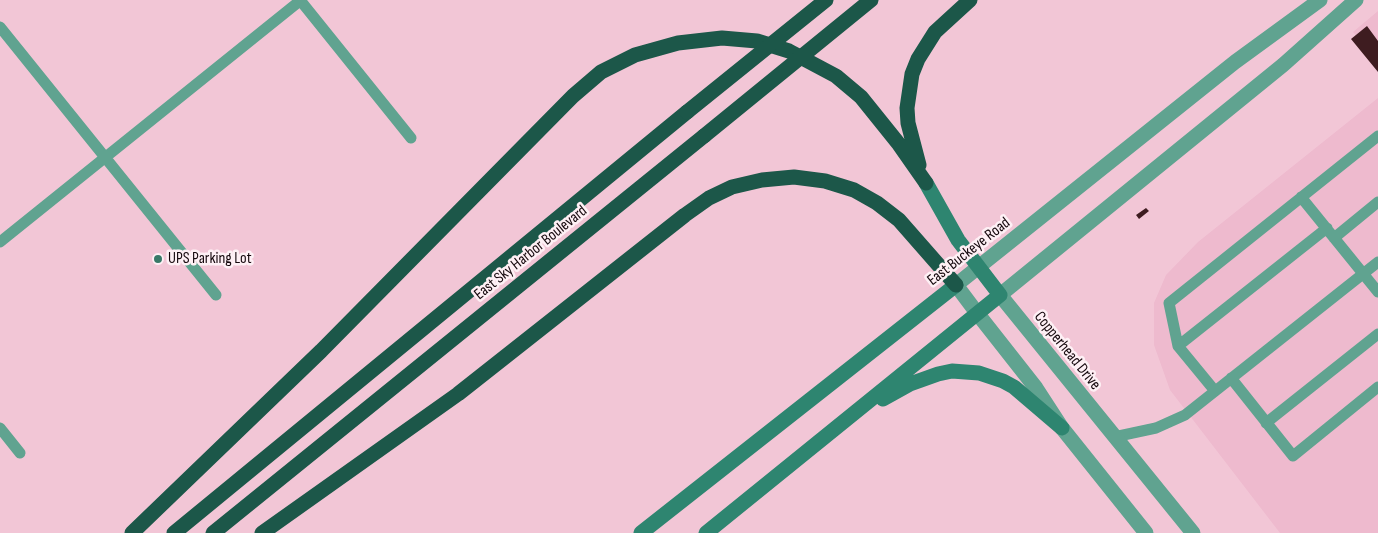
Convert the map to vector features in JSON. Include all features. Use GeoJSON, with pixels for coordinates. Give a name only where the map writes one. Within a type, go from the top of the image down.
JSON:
{"type":"FeatureCollection","features":[{"type":"Feature","properties":{"kind":"highway","name":"East Sky Harbor Boulevard"},"geometry":{"type":"LineString","coordinates":[[174,533],[826,0]]}},
{"type":"Feature","properties":{"kind":"highway","name":"East Sky Harbor Boulevard"},"geometry":{"type":"LineString","coordinates":[[213,533],[871,0]]}},
{"type":"Feature","properties":{"kind":"highway"},"geometry":{"type":"LineString","coordinates":[[926,182],[908,123],[907,108],[912,74],[918,59],[935,32],[970,0]]}},
{"type":"Feature","properties":{"kind":"highway"},"geometry":{"type":"LineString","coordinates":[[132,533],[321,351],[573,96],[601,72],[634,55],[678,43],[722,38],[757,41],[789,51],[836,76],[861,97],[926,182]]}},
{"type":"Feature","properties":{"kind":"highway"},"geometry":{"type":"LineString","coordinates":[[262,533],[458,394],[685,215],[709,198],[732,187],[762,180],[794,177],[825,181],[854,190],[877,203],[899,220],[956,285]]}},
{"type":"Feature","properties":{"kind":"main road","name":"Copperhead Drive"},"geometry":{"type":"LineString","coordinates":[[926,182],[958,240],[1000,295]]}},
{"type":"Feature","properties":{"kind":"main road","name":"East Buckeye Road"},"geometry":{"type":"LineString","coordinates":[[641,533],[956,285]]}},
{"type":"Feature","properties":{"kind":"main road"},"geometry":{"type":"LineString","coordinates":[[706,533],[1000,295]]}},
{"type":"Feature","properties":{"kind":"main road"},"geometry":{"type":"LineString","coordinates":[[850,416],[924,378],[938,374],[964,371],[991,376],[1014,387],[1062,428]]}},
{"type":"Feature","properties":{"kind":"street","name":"East Buckeye Road"},"geometry":{"type":"LineString","coordinates":[[956,285],[1235,62],[1320,0]]}},
{"type":"Feature","properties":{"kind":"street"},"geometry":{"type":"LineString","coordinates":[[1000,295],[1277,70],[1356,0]]}},
{"type":"Feature","properties":{"kind":"street"},"geometry":{"type":"LineString","coordinates":[[956,285],[1036,388],[1062,428],[1146,533]]}},
{"type":"Feature","properties":{"kind":"street","name":"Copperhead Drive"},"geometry":{"type":"LineString","coordinates":[[1000,295],[1193,533]]}},
{"type":"Feature","properties":{"kind":"lane"},"geometry":{"type":"LineString","coordinates":[[0,242],[300,0],[411,138]]}},
{"type":"Feature","properties":{"kind":"lane"},"geometry":{"type":"LineString","coordinates":[[0,27],[216,295]]}},
{"type":"Feature","properties":{"kind":"lane"},"geometry":{"type":"LineString","coordinates":[[1215,392],[1178,346],[1169,303],[1378,136]]}},
{"type":"Feature","properties":{"kind":"lane"},"geometry":{"type":"LineString","coordinates":[[1302,197],[1378,292]]}},
{"type":"Feature","properties":{"kind":"lane"},"geometry":{"type":"LineString","coordinates":[[1334,238],[1378,202]]}},
{"type":"Feature","properties":{"kind":"lane"},"geometry":{"type":"LineString","coordinates":[[1178,346],[1326,228]]}},
{"type":"Feature","properties":{"kind":"lane"},"geometry":{"type":"LineString","coordinates":[[1114,437],[1156,428],[1185,415],[1378,262]]}},
{"type":"Feature","properties":{"kind":"lane"},"geometry":{"type":"LineString","coordinates":[[1266,423],[1378,334]]}},
{"type":"Feature","properties":{"kind":"lane"},"geometry":{"type":"LineString","coordinates":[[1231,378],[1292,456],[1378,388]]}},
{"type":"Feature","properties":{"kind":"lane"},"geometry":{"type":"LineString","coordinates":[[0,428],[20,453]]}},
{"type":"Feature","properties":{"kind":"shaded area"},"geometry":{"type":"Polygon","coordinates":[[[1378,11],[1378,62],[1353,32],[1378,11]]]}},
{"type":"Feature","properties":{"kind":"shaded area"},"geometry":{"type":"Polygon","coordinates":[[[1378,98],[1378,533],[1280,533],[1170,390],[1154,345],[1154,303],[1166,275],[1198,242],[1378,98]]]}},
{"type":"Feature","properties":{"kind":"building"},"geometry":{"type":"Polygon","coordinates":[[[1367,26],[1378,41],[1378,72],[1351,39],[1367,26]]]}},
{"type":"Feature","properties":{"kind":"building"},"geometry":{"type":"Polygon","coordinates":[[[1146,208],[1149,211],[1139,219],[1136,215],[1146,208]]]}},
{"type":"Feature","properties":{"kind":"place","name":"UPS Parking Lot"},"geometry":{"type":"Point","coordinates":[158,259]}}]}
